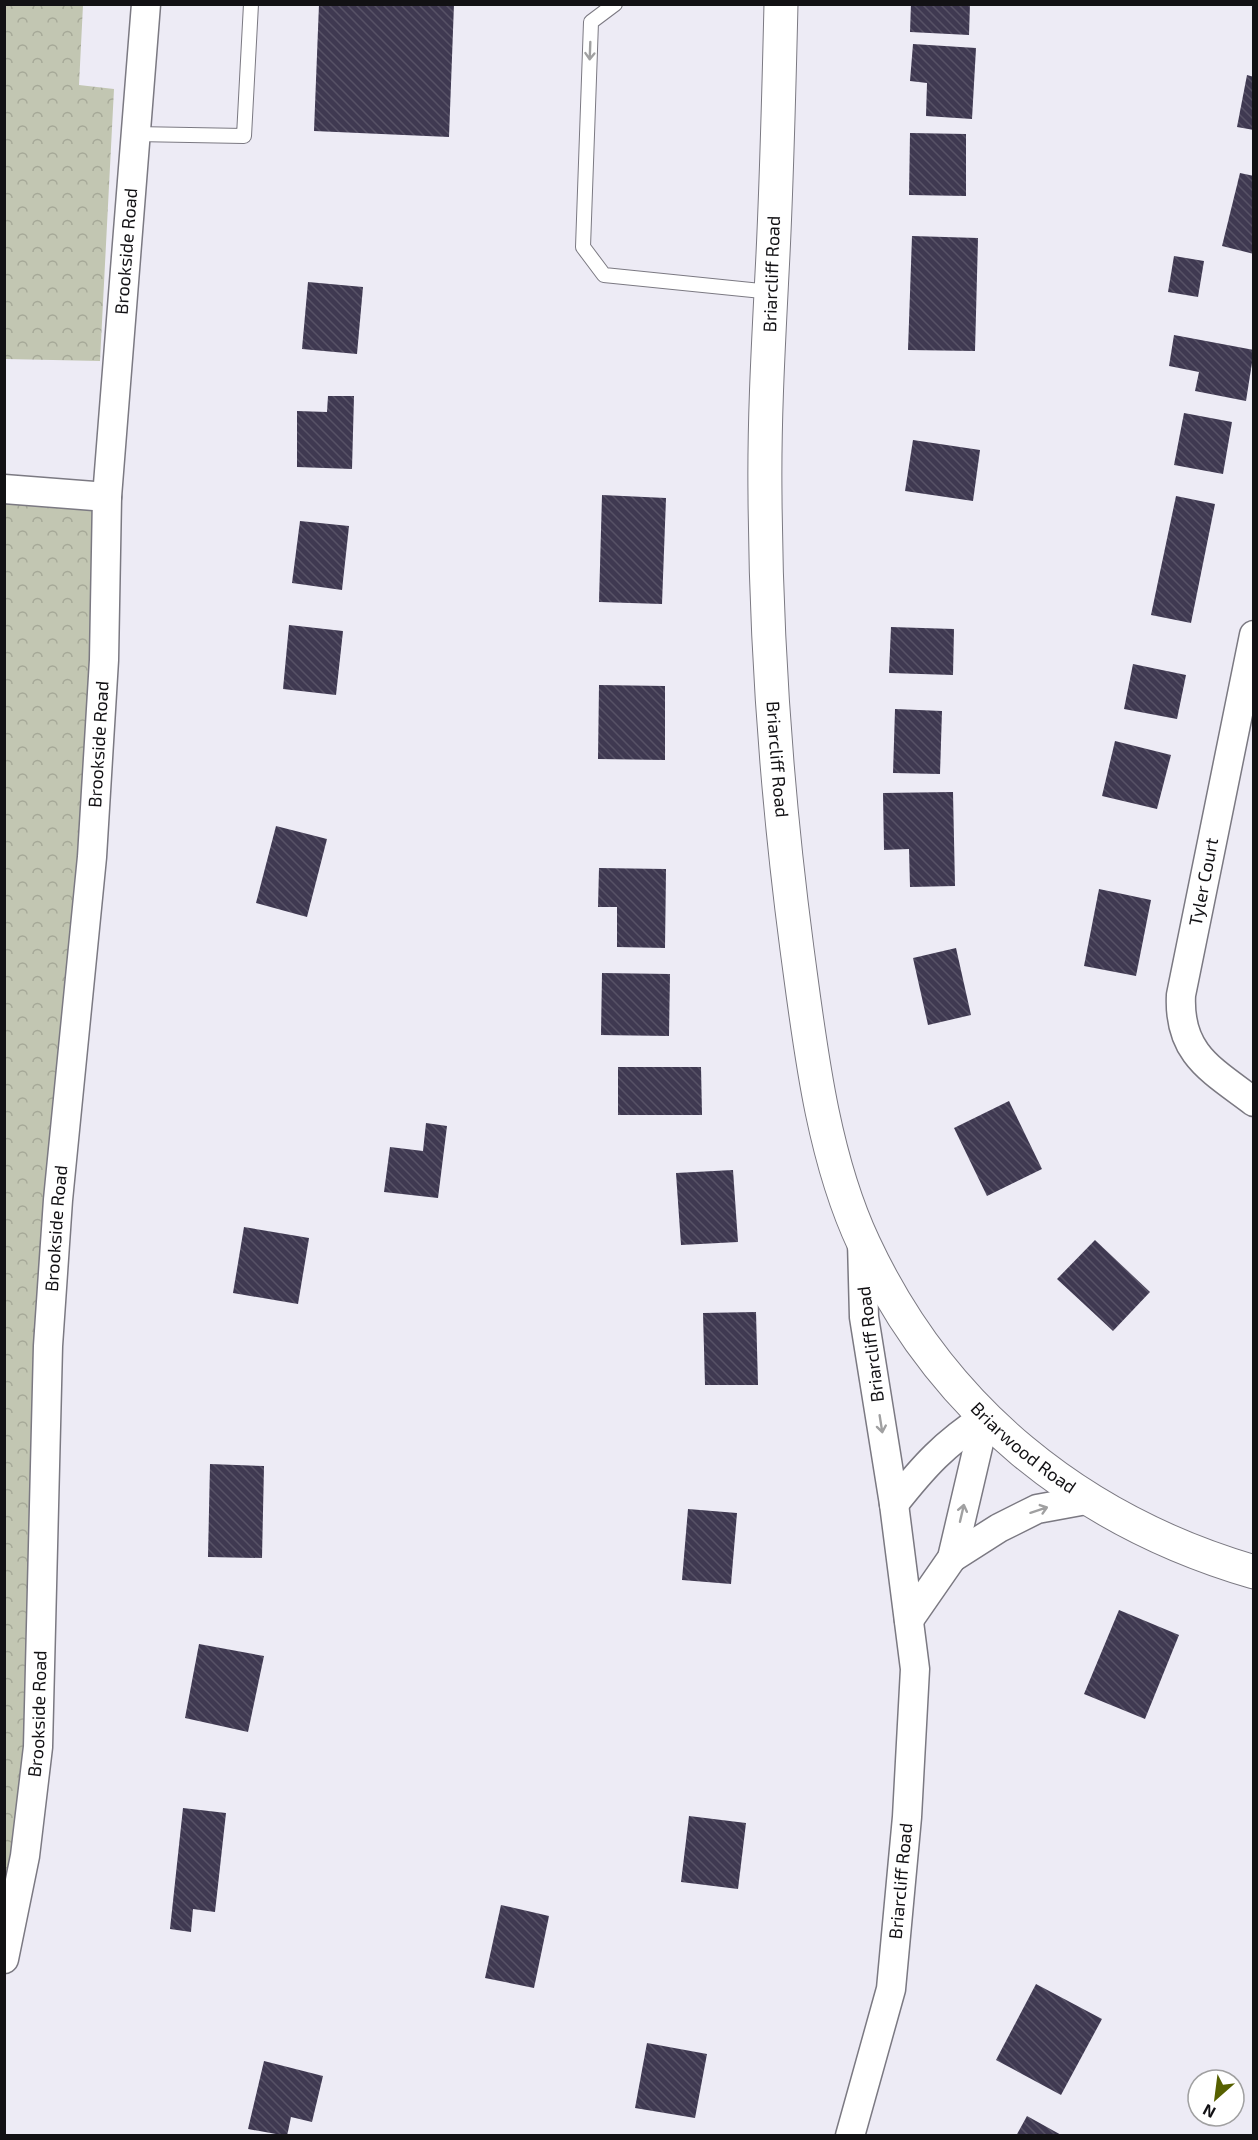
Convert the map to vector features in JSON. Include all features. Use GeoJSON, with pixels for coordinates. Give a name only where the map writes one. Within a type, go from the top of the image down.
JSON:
{"type":"FeatureCollection","features":[{"type":"Feature","properties":{"kind":"street","name":"Brookside Road"},"geometry":{"type":"LineString","coordinates":[[4,1959],[25,1856],[38,1747],[48,1346],[58,1200],[92,857],[104,660],[107,497],[146,4]]}},
{"type":"Feature","properties":{"kind":"street","name":"Briarcliff Road"},"geometry":{"type":"LineString","coordinates":[[781,4],[765,493],[770,655],[777,768],[803,994],[828,1137],[862,1241],[864,1317],[894,1504],[915,1669],[907,1817],[891,1989],[850,2136]]}},
{"type":"Feature","properties":{"kind":"street"},"geometry":{"type":"LineString","coordinates":[[4,489],[107,497]]}},
{"type":"Feature","properties":{"kind":"street","name":"Tyler Court"},"geometry":{"type":"LineString","coordinates":[[1254,635],[1181,995],[1180,1014],[1184,1032],[1192,1050],[1204,1064],[1254,1102]]}},
{"type":"Feature","properties":{"kind":"street","name":"Briarwood Road"},"geometry":{"type":"LineString","coordinates":[[862,1241],[895,1303],[935,1360],[985,1417],[1044,1470],[1086,1500],[1140,1530],[1216,1561],[1254,1572]]}},
{"type":"Feature","properties":{"kind":"street"},"geometry":{"type":"LineString","coordinates":[[894,1504],[928,1461],[954,1437],[985,1417]]}},
{"type":"Feature","properties":{"kind":"street"},"geometry":{"type":"LineString","coordinates":[[909,1620],[952,1558],[985,1417]]}},
{"type":"Feature","properties":{"kind":"street"},"geometry":{"type":"LineString","coordinates":[[952,1558],[999,1528],[1037,1509],[1086,1500]]}},
{"type":"Feature","properties":{"kind":"lane"},"geometry":{"type":"LineString","coordinates":[[135,134],[244,136],[251,4]]}},
{"type":"Feature","properties":{"kind":"lane"},"geometry":{"type":"LineString","coordinates":[[615,4],[591,22],[583,248],[604,275],[771,292]]}},
{"type":"Feature","properties":{"kind":"green space"},"geometry":{"type":"Polygon","coordinates":[[[5,4],[83,5],[79,85],[114,89],[100,361],[5,359],[5,4]]]}},
{"type":"Feature","properties":{"kind":"green space"},"geometry":{"type":"Polygon","coordinates":[[[5,489],[107,497],[38,1747],[5,1940],[5,489]]]}},
{"type":"Feature","properties":{"kind":"building"},"geometry":{"type":"Polygon","coordinates":[[[319,4],[454,4],[449,137],[314,131],[319,4]]]}},
{"type":"Feature","properties":{"kind":"building"},"geometry":{"type":"Polygon","coordinates":[[[911,4],[970,4],[969,35],[910,32],[911,4]]]}},
{"type":"Feature","properties":{"kind":"building"},"geometry":{"type":"Polygon","coordinates":[[[913,44],[976,48],[972,119],[926,116],[927,83],[910,81],[913,44]]]}},
{"type":"Feature","properties":{"kind":"building"},"geometry":{"type":"Polygon","coordinates":[[[1247,75],[1254,77],[1254,130],[1237,127],[1247,75]]]}},
{"type":"Feature","properties":{"kind":"building"},"geometry":{"type":"Polygon","coordinates":[[[910,133],[966,134],[966,196],[909,195],[910,133]]]}},
{"type":"Feature","properties":{"kind":"building"},"geometry":{"type":"Polygon","coordinates":[[[1240,173],[1254,176],[1254,254],[1222,246],[1240,173]]]}},
{"type":"Feature","properties":{"kind":"building"},"geometry":{"type":"Polygon","coordinates":[[[912,236],[978,238],[975,351],[908,350],[912,236]]]}},
{"type":"Feature","properties":{"kind":"building"},"geometry":{"type":"Polygon","coordinates":[[[1174,256],[1204,261],[1198,297],[1168,292],[1174,256]]]}},
{"type":"Feature","properties":{"kind":"building"},"geometry":{"type":"Polygon","coordinates":[[[308,282],[363,287],[357,354],[302,349],[308,282]]]}},
{"type":"Feature","properties":{"kind":"building"},"geometry":{"type":"Polygon","coordinates":[[[1174,335],[1254,350],[1246,401],[1195,391],[1199,372],[1169,366],[1174,335]]]}},
{"type":"Feature","properties":{"kind":"building"},"geometry":{"type":"Polygon","coordinates":[[[328,396],[354,396],[352,469],[297,467],[297,411],[327,412],[328,396]]]}},
{"type":"Feature","properties":{"kind":"building"},"geometry":{"type":"Polygon","coordinates":[[[1184,413],[1232,422],[1223,474],[1174,465],[1184,413]]]}},
{"type":"Feature","properties":{"kind":"building"},"geometry":{"type":"Polygon","coordinates":[[[913,440],[980,450],[973,501],[905,491],[913,440]]]}},
{"type":"Feature","properties":{"kind":"building"},"geometry":{"type":"Polygon","coordinates":[[[602,495],[666,498],[662,604],[599,602],[602,495]]]}},
{"type":"Feature","properties":{"kind":"building"},"geometry":{"type":"Polygon","coordinates":[[[1176,496],[1215,504],[1191,623],[1151,615],[1176,496]]]}},
{"type":"Feature","properties":{"kind":"building"},"geometry":{"type":"Polygon","coordinates":[[[300,521],[349,526],[342,590],[292,583],[300,521]]]}},
{"type":"Feature","properties":{"kind":"building"},"geometry":{"type":"Polygon","coordinates":[[[289,625],[343,631],[336,695],[283,689],[289,625]]]}},
{"type":"Feature","properties":{"kind":"building"},"geometry":{"type":"Polygon","coordinates":[[[891,627],[954,629],[953,675],[889,673],[891,627]]]}},
{"type":"Feature","properties":{"kind":"building"},"geometry":{"type":"Polygon","coordinates":[[[1133,664],[1186,675],[1177,719],[1124,709],[1133,664]]]}},
{"type":"Feature","properties":{"kind":"building"},"geometry":{"type":"Polygon","coordinates":[[[599,685],[665,686],[665,760],[598,759],[599,685]]]}},
{"type":"Feature","properties":{"kind":"building"},"geometry":{"type":"Polygon","coordinates":[[[895,709],[942,711],[940,774],[893,773],[895,709]]]}},
{"type":"Feature","properties":{"kind":"building"},"geometry":{"type":"Polygon","coordinates":[[[1115,741],[1171,755],[1157,809],[1102,796],[1115,741]]]}},
{"type":"Feature","properties":{"kind":"building"},"geometry":{"type":"Polygon","coordinates":[[[953,792],[955,886],[910,887],[909,849],[884,850],[883,793],[953,792]]]}},
{"type":"Feature","properties":{"kind":"building"},"geometry":{"type":"Polygon","coordinates":[[[276,826],[327,839],[307,917],[256,903],[276,826]]]}},
{"type":"Feature","properties":{"kind":"building"},"geometry":{"type":"Polygon","coordinates":[[[599,868],[666,869],[665,948],[617,947],[617,907],[598,907],[599,868]]]}},
{"type":"Feature","properties":{"kind":"building"},"geometry":{"type":"Polygon","coordinates":[[[1099,889],[1151,900],[1136,976],[1084,966],[1099,889]]]}},
{"type":"Feature","properties":{"kind":"building"},"geometry":{"type":"Polygon","coordinates":[[[956,948],[971,1015],[928,1025],[913,958],[956,948]]]}},
{"type":"Feature","properties":{"kind":"building"},"geometry":{"type":"Polygon","coordinates":[[[602,973],[670,974],[669,1036],[601,1035],[602,973]]]}},
{"type":"Feature","properties":{"kind":"building"},"geometry":{"type":"Polygon","coordinates":[[[618,1067],[701,1067],[702,1115],[618,1115],[618,1067]]]}},
{"type":"Feature","properties":{"kind":"building"},"geometry":{"type":"Polygon","coordinates":[[[1009,1101],[1042,1169],[987,1196],[954,1128],[1009,1101]]]}},
{"type":"Feature","properties":{"kind":"building"},"geometry":{"type":"Polygon","coordinates":[[[426,1123],[447,1126],[438,1198],[384,1192],[390,1147],[423,1151],[426,1123]]]}},
{"type":"Feature","properties":{"kind":"building"},"geometry":{"type":"Polygon","coordinates":[[[733,1170],[738,1242],[681,1245],[676,1173],[733,1170]]]}},
{"type":"Feature","properties":{"kind":"building"},"geometry":{"type":"Polygon","coordinates":[[[244,1227],[309,1238],[298,1304],[233,1293],[244,1227]]]}},
{"type":"Feature","properties":{"kind":"building"},"geometry":{"type":"Polygon","coordinates":[[[1095,1240],[1150,1292],[1113,1331],[1057,1279],[1095,1240]]]}},
{"type":"Feature","properties":{"kind":"building"},"geometry":{"type":"Polygon","coordinates":[[[756,1312],[758,1385],[705,1385],[703,1313],[756,1312]]]}},
{"type":"Feature","properties":{"kind":"building"},"geometry":{"type":"Polygon","coordinates":[[[210,1464],[264,1466],[262,1558],[208,1557],[210,1464]]]}},
{"type":"Feature","properties":{"kind":"building"},"geometry":{"type":"Polygon","coordinates":[[[688,1509],[737,1513],[731,1584],[682,1580],[688,1509]]]}},
{"type":"Feature","properties":{"kind":"building"},"geometry":{"type":"Polygon","coordinates":[[[1119,1610],[1179,1635],[1145,1719],[1084,1694],[1119,1610]]]}},
{"type":"Feature","properties":{"kind":"building"},"geometry":{"type":"Polygon","coordinates":[[[199,1644],[264,1656],[248,1732],[185,1718],[199,1644]]]}},
{"type":"Feature","properties":{"kind":"building"},"geometry":{"type":"Polygon","coordinates":[[[183,1808],[226,1813],[215,1912],[193,1909],[191,1932],[170,1929],[183,1808]]]}},
{"type":"Feature","properties":{"kind":"building"},"geometry":{"type":"Polygon","coordinates":[[[689,1816],[746,1823],[738,1889],[681,1882],[689,1816]]]}},
{"type":"Feature","properties":{"kind":"building"},"geometry":{"type":"Polygon","coordinates":[[[501,1905],[549,1916],[534,1988],[485,1978],[501,1905]]]}},
{"type":"Feature","properties":{"kind":"building"},"geometry":{"type":"Polygon","coordinates":[[[1036,1984],[1102,2019],[1061,2095],[996,2060],[1036,1984]]]}},
{"type":"Feature","properties":{"kind":"building"},"geometry":{"type":"Polygon","coordinates":[[[647,2043],[707,2054],[695,2118],[635,2108],[647,2043]]]}},
{"type":"Feature","properties":{"kind":"building"},"geometry":{"type":"Polygon","coordinates":[[[264,2061],[323,2076],[312,2122],[291,2117],[287,2136],[248,2129],[264,2061]]]}},
{"type":"Feature","properties":{"kind":"building"},"geometry":{"type":"Polygon","coordinates":[[[1027,2116],[1063,2136],[1016,2136],[1027,2116]]]}}]}
